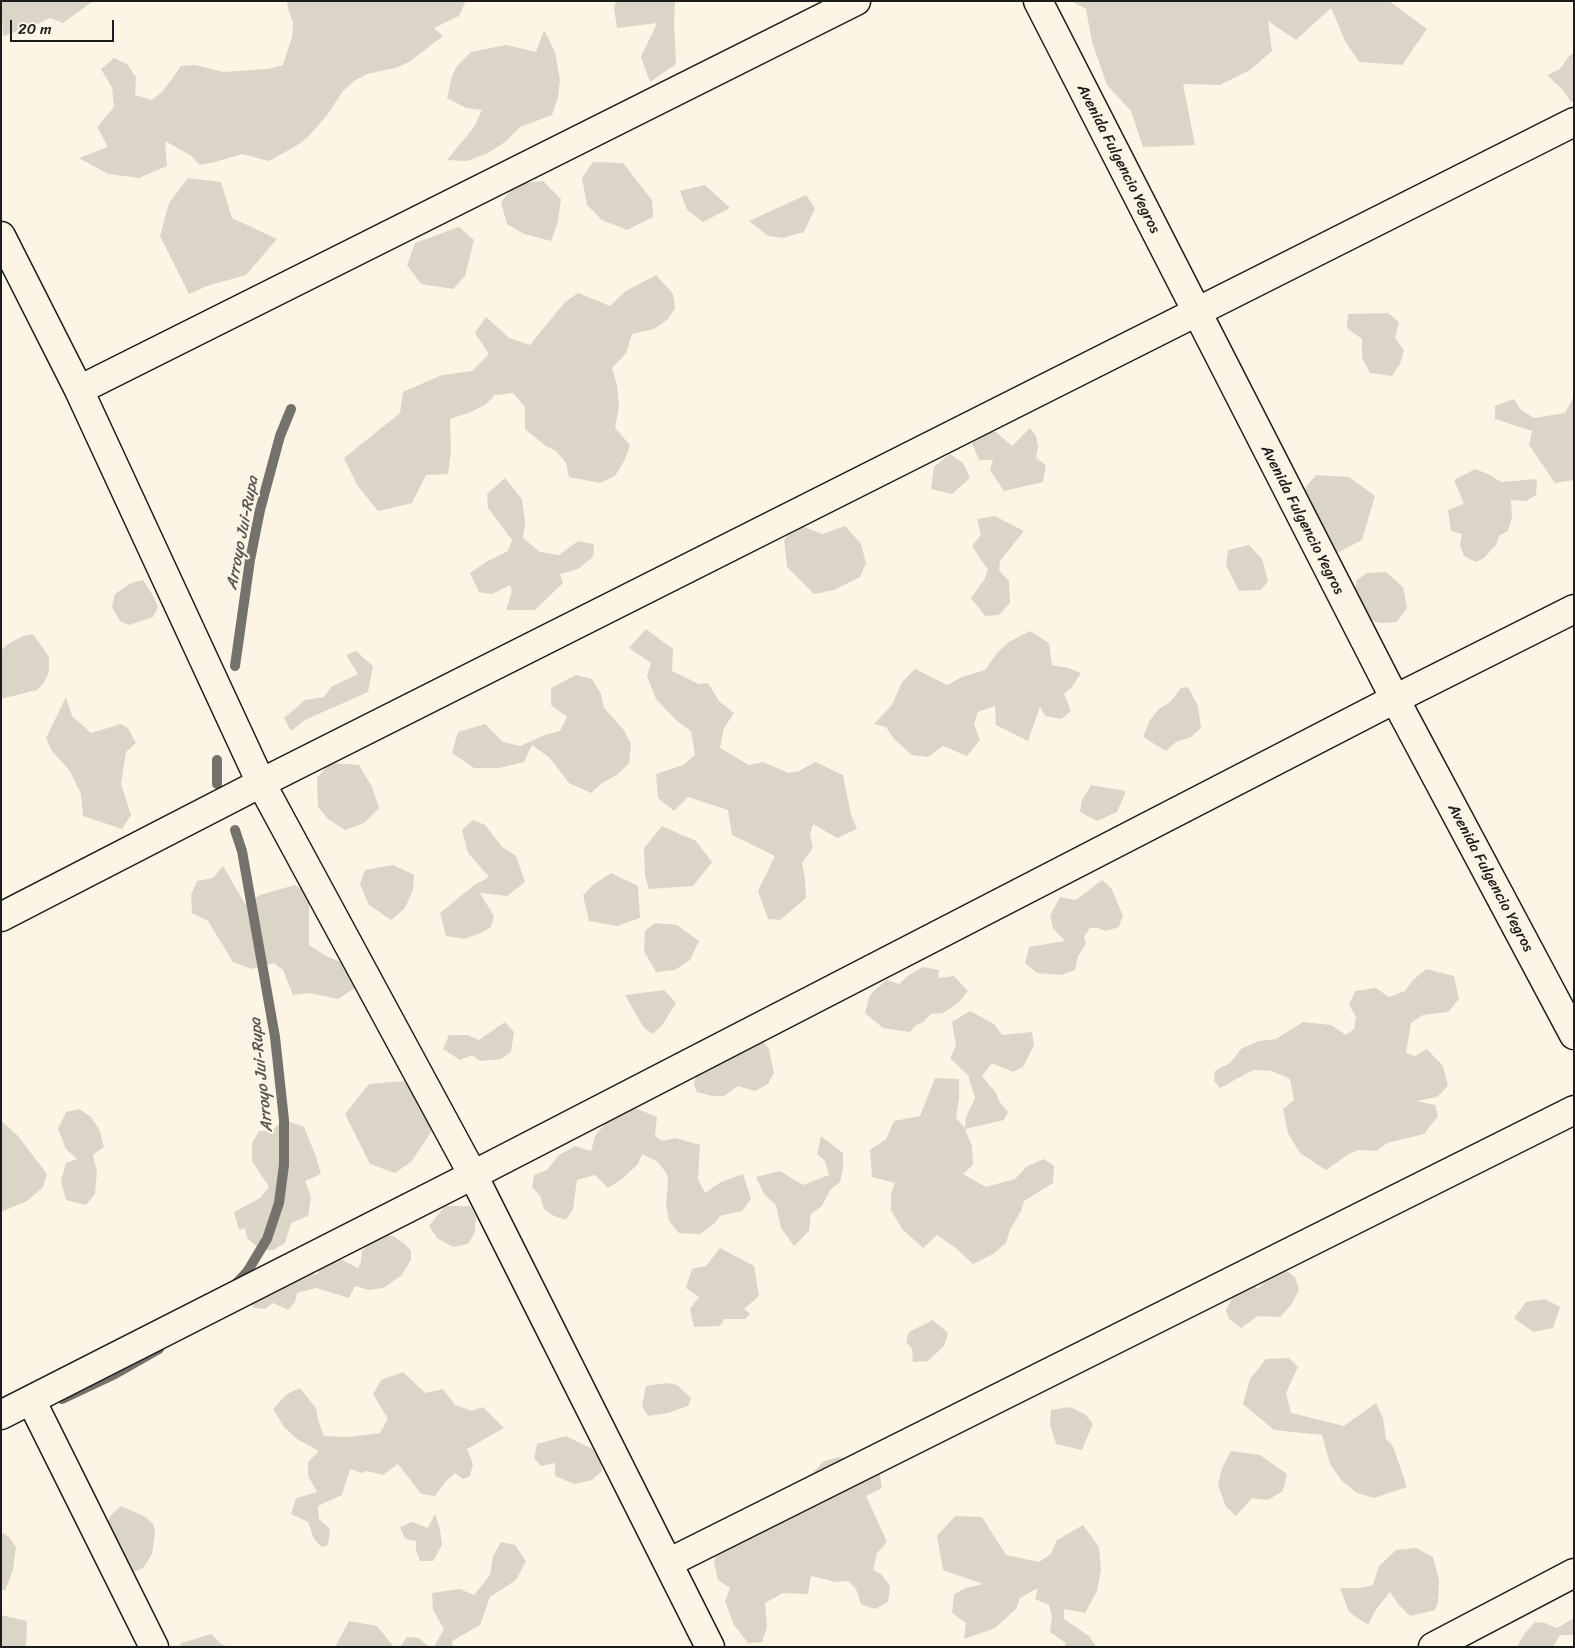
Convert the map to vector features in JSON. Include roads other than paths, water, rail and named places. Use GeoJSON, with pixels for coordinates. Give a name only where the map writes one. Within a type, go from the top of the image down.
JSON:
{"type":"FeatureCollection","features":[{"type":"Feature","properties":{"kind":"street"},"geometry":{"type":"LineString","coordinates":[[78,390],[856,1]]}},
{"type":"Feature","properties":{"kind":"street","name":"Avenida Fulgencio Yegros"},"geometry":{"type":"LineString","coordinates":[[1038,1],[1395,699],[1574,1034]]}},
{"type":"Feature","properties":{"kind":"street"},"geometry":{"type":"LineString","coordinates":[[1,917],[261,783],[1574,122]]}},
{"type":"Feature","properties":{"kind":"street"},"geometry":{"type":"LineString","coordinates":[[1,236],[78,390],[261,783],[473,1175],[710,1647]]}},
{"type":"Feature","properties":{"kind":"street"},"geometry":{"type":"LineString","coordinates":[[1,1415],[473,1175],[1395,699],[1574,609]]}},
{"type":"Feature","properties":{"kind":"street"},"geometry":{"type":"LineString","coordinates":[[668,1563],[1574,1110]]}},
{"type":"Feature","properties":{"kind":"street"},"geometry":{"type":"LineString","coordinates":[[31,1400],[154,1647]]}},
{"type":"Feature","properties":{"kind":"street"},"geometry":{"type":"LineString","coordinates":[[1433,1647],[1574,1573]]}},
{"type":"Feature","properties":{"kind":"waterway","name":"Arroyo Jui-Rupa"},"geometry":{"type":"LineString","coordinates":[[235,666],[250,560],[260,510],[280,436],[291,409]]}},
{"type":"Feature","properties":{"kind":"waterway","name":"Arroyo Jui-Rupa"},"geometry":{"type":"LineString","coordinates":[[217,760],[217,784]]}},
{"type":"Feature","properties":{"kind":"waterway","name":"Arroyo Jui-Rupa"},"geometry":{"type":"LineString","coordinates":[[234,1286],[247,1272],[267,1239],[279,1203],[284,1165],[284,1120],[275,1037],[242,851],[235,830]]}},
{"type":"Feature","properties":{"kind":"waterway","name":"Arroyo Jui-Rupa"},"geometry":{"type":"LineString","coordinates":[[62,1399],[115,1374],[159,1349]]}}]}
